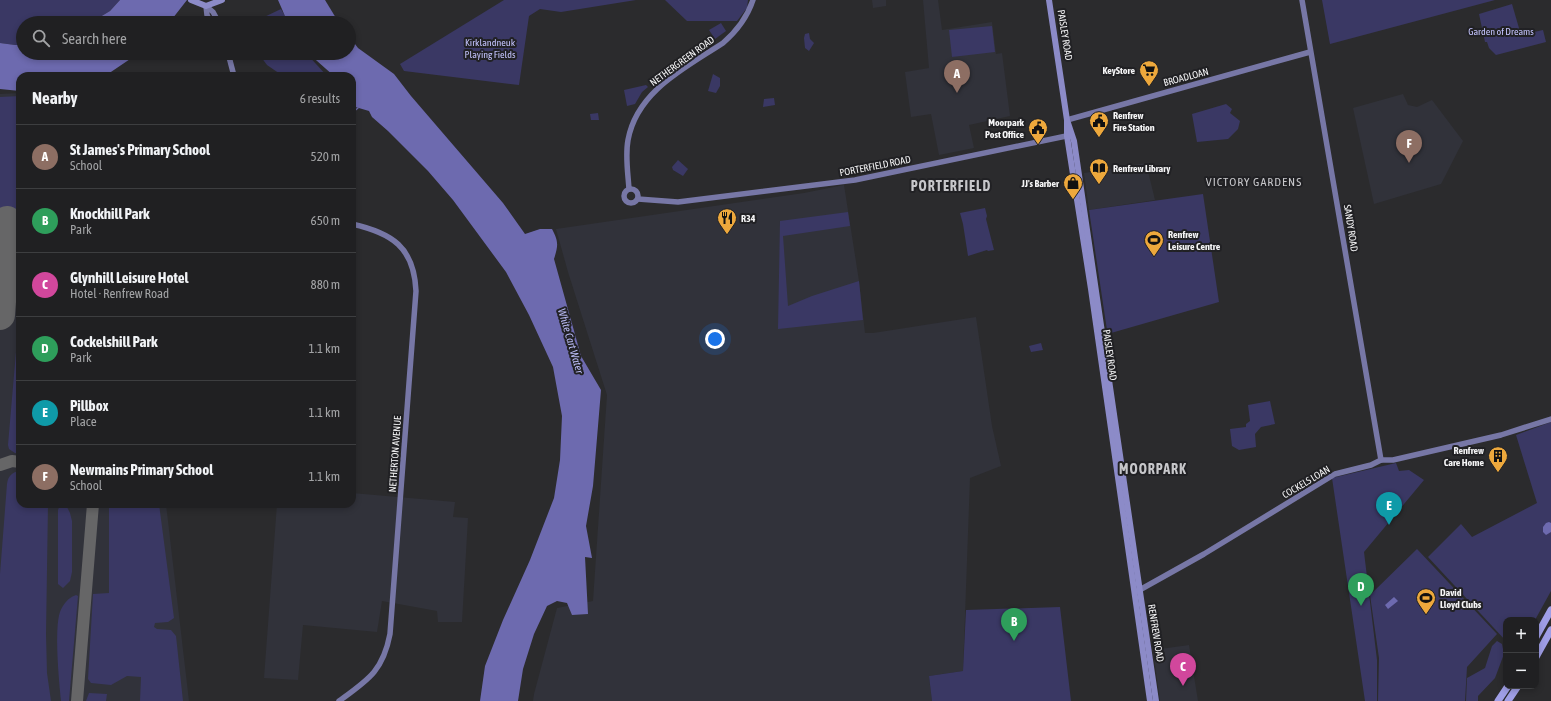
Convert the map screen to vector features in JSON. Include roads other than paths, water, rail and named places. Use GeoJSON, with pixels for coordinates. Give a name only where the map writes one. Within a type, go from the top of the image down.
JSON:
{"type":"FeatureCollection","features":[{"type":"Feature","properties":{"kind":"highway"},"geometry":{"type":"LineString","coordinates":[[1539,632],[1551,610]]}},
{"type":"Feature","properties":{"kind":"highway"},"geometry":{"type":"LineString","coordinates":[[1538,653],[1551,630]]}},
{"type":"Feature","properties":{"kind":"highway"},"geometry":{"type":"LineString","coordinates":[[1498,701],[1506,689]]}},
{"type":"Feature","properties":{"kind":"highway"},"geometry":{"type":"LineString","coordinates":[[1508,701],[1516,689]]}},
{"type":"Feature","properties":{"kind":"main road","name":"PAISLEY ROAD"},"geometry":{"type":"LineString","coordinates":[[1049,0],[1136,592]]}},
{"type":"Feature","properties":{"kind":"main road"},"geometry":{"type":"LineString","coordinates":[[194,1],[206,6],[219,1]]}},
{"type":"Feature","properties":{"kind":"main road","name":"RENFREW ROAD"},"geometry":{"type":"LineString","coordinates":[[1136,592],[1150,701]]}},
{"type":"Feature","properties":{"kind":"main road","name":"RENFREW ROAD"},"geometry":{"type":"LineString","coordinates":[[1136,592],[1156,701]]}},
{"type":"Feature","properties":{"kind":"street","name":"NETHERGREEN ROAD"},"geometry":{"type":"LineString","coordinates":[[629,189],[627,157],[628,140],[632,125],[640,109],[660,86],[731,36],[746,16],[753,0]]}},
{"type":"Feature","properties":{"kind":"street","name":"SANDY ROAD"},"geometry":{"type":"LineString","coordinates":[[1302,0],[1340,215],[1380,460]]}},
{"type":"Feature","properties":{"kind":"street"},"geometry":{"type":"LineString","coordinates":[[206,6],[208,16]]}},
{"type":"Feature","properties":{"kind":"street"},"geometry":{"type":"LineString","coordinates":[[206,6],[213,12],[215,16]]}},
{"type":"Feature","properties":{"kind":"street","name":"BROADLOAN"},"geometry":{"type":"LineString","coordinates":[[1067,120],[1310,52]]}},
{"type":"Feature","properties":{"kind":"street"},"geometry":{"type":"LineString","coordinates":[[230,60],[233,72]]}},
{"type":"Feature","properties":{"kind":"street","name":"PORTERFIELD ROAD"},"geometry":{"type":"LineString","coordinates":[[638,199],[678,202],[855,180],[1070,135]]}},
{"type":"Feature","properties":{"kind":"street"},"geometry":{"type":"LineString","coordinates":[[629,189],[637,192],[638,199],[632,204],[625,201],[624,194],[629,189]]}},
{"type":"Feature","properties":{"kind":"street","name":"NETHERTON AVENUE"},"geometry":{"type":"LineString","coordinates":[[339,701],[372,675],[382,662],[390,634],[416,291],[416,277],[409,258],[400,246],[382,233],[356,225]]}},
{"type":"Feature","properties":{"kind":"street","name":"COCKELS LOAN"},"geometry":{"type":"LineString","coordinates":[[1136,592],[1306,493],[1335,474],[1371,465],[1380,460],[1393,460],[1501,435],[1551,419]]}},
{"type":"Feature","properties":{"kind":"water"},"geometry":{"type":"Polygon","coordinates":[[[120,0],[187,0],[174,16],[102,16],[110,11],[120,0]]]}},
{"type":"Feature","properties":{"kind":"water"},"geometry":{"type":"Polygon","coordinates":[[[278,0],[325,0],[335,16],[285,16],[278,0]]]}},
{"type":"Feature","properties":{"kind":"water"},"geometry":{"type":"Polygon","coordinates":[[[0,43],[16,45],[16,60],[129,60],[111,72],[16,72],[16,91],[0,89],[0,43]]]}},
{"type":"Feature","properties":{"kind":"water","name":"White Cart Water"},"geometry":{"type":"Polygon","coordinates":[[[356,45],[394,74],[411,96],[503,203],[525,234],[540,229],[552,229],[556,237],[557,244],[554,259],[581,356],[601,390],[593,486],[586,526],[592,558],[585,557],[588,614],[572,615],[567,603],[557,601],[547,606],[534,634],[523,669],[518,701],[480,701],[485,666],[503,620],[530,560],[554,498],[560,460],[562,416],[553,367],[529,315],[506,272],[453,200],[428,171],[372,117],[369,111],[356,107],[356,72],[329,72],[316,60],[356,60],[356,45]]]}},
{"type":"Feature","properties":{"kind":"water"},"geometry":{"type":"Polygon","coordinates":[[[1549,522],[1551,523],[1551,532],[1546,535],[1543,532],[1543,527],[1549,522]]]}},
{"type":"Feature","properties":{"kind":"water"},"geometry":{"type":"Polygon","coordinates":[[[1394,597],[1398,601],[1388,609],[1385,605],[1394,597]]]}},
{"type":"Feature","properties":{"kind":"place","name":"KeyStore"},"geometry":{"type":"Point","coordinates":[1149,87]}},
{"type":"Feature","properties":{"kind":"place","name":"St James's Primary School"},"geometry":{"type":"Point","coordinates":[957,93]}},
{"type":"Feature","properties":{"kind":"place","name":"Renfrew Fire Station"},"geometry":{"type":"Point","coordinates":[1099,138]}},
{"type":"Feature","properties":{"kind":"place","name":"Moorpark Post Office"},"geometry":{"type":"Point","coordinates":[1038,145]}},
{"type":"Feature","properties":{"kind":"place","name":"Newmains Primary School"},"geometry":{"type":"Point","coordinates":[1409,163]}},
{"type":"Feature","properties":{"kind":"place","name":"Renfrew Library"},"geometry":{"type":"Point","coordinates":[1099,185]}},
{"type":"Feature","properties":{"kind":"place","name":"JJ's Barber"},"geometry":{"type":"Point","coordinates":[1073,200]}},
{"type":"Feature","properties":{"kind":"place","name":"R34"},"geometry":{"type":"Point","coordinates":[727,235]}},
{"type":"Feature","properties":{"kind":"place","name":"Renfrew Leisure Centre"},"geometry":{"type":"Point","coordinates":[1154,257]}},
{"type":"Feature","properties":{"kind":"place","name":"Renfrew Care Home"},"geometry":{"type":"Point","coordinates":[1498,473]}},
{"type":"Feature","properties":{"kind":"place","name":"Pillbox"},"geometry":{"type":"Point","coordinates":[1389,525]}},
{"type":"Feature","properties":{"kind":"place","name":"Cockelshill Park"},"geometry":{"type":"Point","coordinates":[1361,606]}},
{"type":"Feature","properties":{"kind":"place","name":"David Lloyd Clubs"},"geometry":{"type":"Point","coordinates":[1426,615]}},
{"type":"Feature","properties":{"kind":"place","name":"Knockhill Park"},"geometry":{"type":"Point","coordinates":[1014,641]}},
{"type":"Feature","properties":{"kind":"place","name":"Glynhill Leisure Hotel"},"geometry":{"type":"Point","coordinates":[1183,686]}},
{"type":"Feature","properties":{"kind":"district","name":"VICTORY GARDENS"},"geometry":{"type":"Point","coordinates":[1254,182]}},
{"type":"Feature","properties":{"kind":"district","name":"PORTERFIELD"},"geometry":{"type":"Point","coordinates":[951,186]}},
{"type":"Feature","properties":{"kind":"district","name":"MOORPARK"},"geometry":{"type":"Point","coordinates":[1153,469]}},
{"type":"Feature","properties":{"kind":"park label","name":"Garden of Dreams"},"geometry":{"type":"Point","coordinates":[1501,31]}},
{"type":"Feature","properties":{"kind":"park label","name":"Kirklandneuk Playing Fields"},"geometry":{"type":"Point","coordinates":[490,48]}}]}
